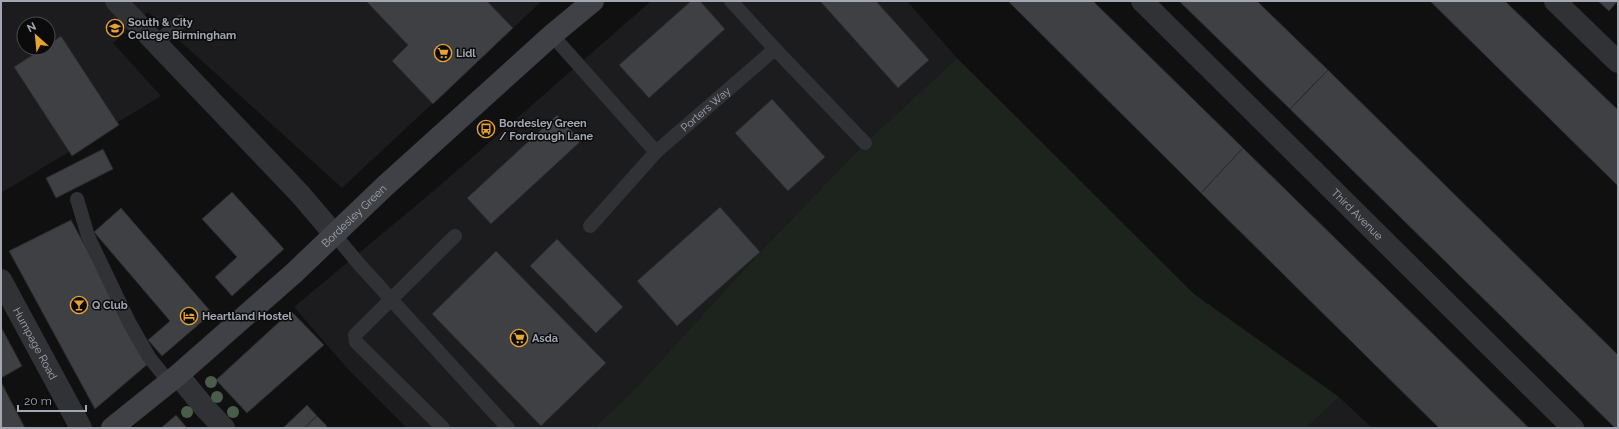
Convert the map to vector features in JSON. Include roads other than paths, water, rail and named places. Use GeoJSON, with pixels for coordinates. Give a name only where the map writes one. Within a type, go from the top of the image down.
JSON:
{"type":"FeatureCollection","features":[{"type":"Feature","properties":{"kind":"main road","name":"Bordesley Green"},"geometry":{"type":"LineString","coordinates":[[112,428],[173,378],[294,273],[334,234],[552,35],[593,1]]}},
{"type":"Feature","properties":{"kind":"street"},"geometry":{"type":"LineString","coordinates":[[116,1],[300,194],[334,234]]}},
{"type":"Feature","properties":{"kind":"street","name":"Third Avenue"},"geometry":{"type":"LineString","coordinates":[[1142,1],[1573,428]]}},
{"type":"Feature","properties":{"kind":"street"},"geometry":{"type":"LineString","coordinates":[[1555,1],[1618,62]]}},
{"type":"Feature","properties":{"kind":"street","name":"Humpage Road"},"geometry":{"type":"LineString","coordinates":[[1,280],[81,428]]}},
{"type":"Feature","properties":{"kind":"street"},"geometry":{"type":"LineString","coordinates":[[173,378],[224,428]]}},
{"type":"Feature","properties":{"kind":"lane"},"geometry":{"type":"LineString","coordinates":[[731,1],[865,143]]}},
{"type":"Feature","properties":{"kind":"lane"},"geometry":{"type":"LineString","coordinates":[[156,43],[180,22]]}},
{"type":"Feature","properties":{"kind":"lane"},"geometry":{"type":"LineString","coordinates":[[552,35],[656,152]]}},
{"type":"Feature","properties":{"kind":"lane","name":"Porters Way"},"geometry":{"type":"LineString","coordinates":[[590,226],[656,152],[775,49]]}},
{"type":"Feature","properties":{"kind":"lane"},"geometry":{"type":"LineString","coordinates":[[77,199],[88,236],[129,322],[149,356],[173,378]]}},
{"type":"Feature","properties":{"kind":"lane"},"geometry":{"type":"LineString","coordinates":[[334,234],[391,300],[508,428]]}},
{"type":"Feature","properties":{"kind":"lane"},"geometry":{"type":"LineString","coordinates":[[443,428],[356,342],[355,335],[456,236]]}},
{"type":"Feature","properties":{"kind":"place","name":"South & City College Birmingham"},"geometry":{"type":"Point","coordinates":[115,28]}},
{"type":"Feature","properties":{"kind":"place","name":"Lidl"},"geometry":{"type":"Point","coordinates":[443,53]}},
{"type":"Feature","properties":{"kind":"place","name":"Bordesley Green / Fordrough Lane"},"geometry":{"type":"Point","coordinates":[486,129]}},
{"type":"Feature","properties":{"kind":"place","name":"Q Club"},"geometry":{"type":"Point","coordinates":[79,305]}},
{"type":"Feature","properties":{"kind":"place","name":"Heartland Hostel"},"geometry":{"type":"Point","coordinates":[189,316]}},
{"type":"Feature","properties":{"kind":"place","name":"Asda"},"geometry":{"type":"Point","coordinates":[519,338]}}]}
